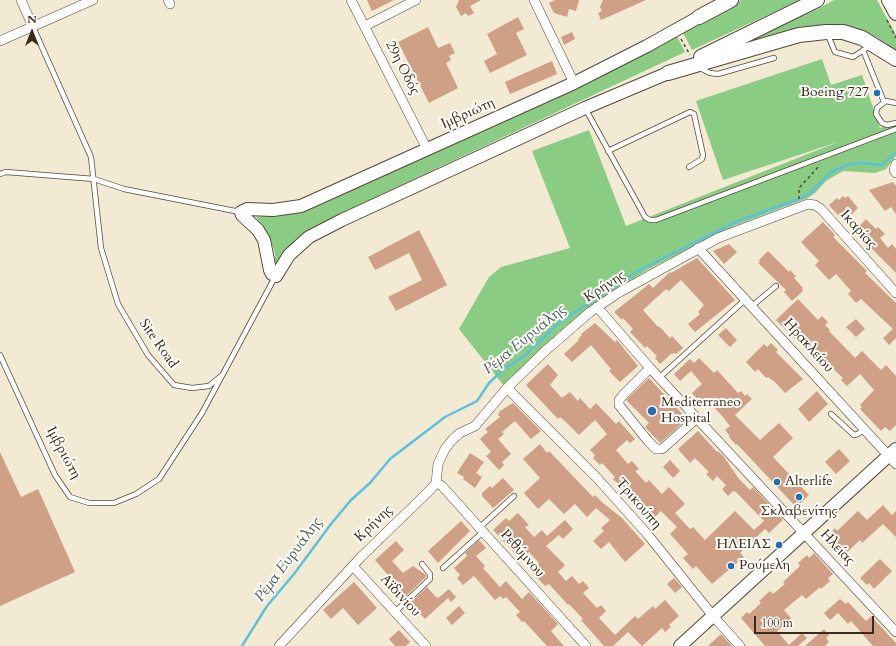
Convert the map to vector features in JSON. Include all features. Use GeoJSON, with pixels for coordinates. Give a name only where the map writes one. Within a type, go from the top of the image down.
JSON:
{"type":"FeatureCollection","features":[{"type":"Feature","properties":{"kind":"main road"},"geometry":{"type":"LineString","coordinates":[[699,17],[731,0]]}},
{"type":"Feature","properties":{"kind":"main road"},"geometry":{"type":"LineString","coordinates":[[695,63],[817,0]]}},
{"type":"Feature","properties":{"kind":"main road"},"geometry":{"type":"LineString","coordinates":[[889,0],[896,13]]}},
{"type":"Feature","properties":{"kind":"main road"},"geometry":{"type":"LineString","coordinates":[[699,17],[716,1]]}},
{"type":"Feature","properties":{"kind":"main road"},"geometry":{"type":"LineString","coordinates":[[668,72],[695,63],[799,35],[826,32],[843,32],[853,34],[868,47],[896,59]]}},
{"type":"Feature","properties":{"kind":"street"},"geometry":{"type":"LineString","coordinates":[[21,0],[33,27]]}},
{"type":"Feature","properties":{"kind":"street"},"geometry":{"type":"LineString","coordinates":[[0,41],[93,0]]}},
{"type":"Feature","properties":{"kind":"street","name":"29η Οδός"},"geometry":{"type":"LineString","coordinates":[[351,0],[427,148]]}},
{"type":"Feature","properties":{"kind":"street"},"geometry":{"type":"LineString","coordinates":[[365,26],[416,0]]}},
{"type":"Feature","properties":{"kind":"street"},"geometry":{"type":"LineString","coordinates":[[534,0],[574,84]]}},
{"type":"Feature","properties":{"kind":"street","name":"Ιμβριώτη"},"geometry":{"type":"LineString","coordinates":[[241,212],[247,208],[273,210],[301,206],[427,148],[574,84],[699,17]]}},
{"type":"Feature","properties":{"kind":"street"},"geometry":{"type":"LineString","coordinates":[[241,212],[242,216],[258,230],[264,240],[270,270],[272,274],[276,276],[289,255],[310,237],[342,220],[585,108],[668,72]]}},
{"type":"Feature","properties":{"kind":"street","name":"Κρήνης"},"geometry":{"type":"LineString","coordinates":[[279,646],[353,566],[436,483],[438,464],[445,449],[460,433],[480,422],[507,388],[544,352],[597,307],[698,248],[748,226],[803,206],[815,205]]}},
{"type":"Feature","properties":{"kind":"street","name":"Ικαρίας"},"geometry":{"type":"LineString","coordinates":[[815,205],[896,292]]}},
{"type":"Feature","properties":{"kind":"street","name":"Ηρακλείου"},"geometry":{"type":"LineString","coordinates":[[698,248],[864,429],[893,456]]}},
{"type":"Feature","properties":{"kind":"street","name":"Ηλείας"},"geometry":{"type":"LineString","coordinates":[[597,307],[650,368],[896,632]]}},
{"type":"Feature","properties":{"kind":"street"},"geometry":{"type":"LineString","coordinates":[[650,368],[619,400],[619,405],[648,441],[656,449],[662,448],[697,418]]}},
{"type":"Feature","properties":{"kind":"street","name":"Τρικούπη"},"geometry":{"type":"LineString","coordinates":[[507,388],[597,478],[648,535],[713,616],[740,646]]}},
{"type":"Feature","properties":{"kind":"street"},"geometry":{"type":"LineString","coordinates":[[680,646],[804,533],[893,456]]}},
{"type":"Feature","properties":{"kind":"street","name":"Ρεθύμνου"},"geometry":{"type":"LineString","coordinates":[[436,483],[442,486],[586,646]]}},
{"type":"Feature","properties":{"kind":"street","name":"Αϊδινίου"},"geometry":{"type":"LineString","coordinates":[[353,566],[426,646]]}},
{"type":"Feature","properties":{"kind":"lane","name":"Site Road"},"geometry":{"type":"LineString","coordinates":[[33,27],[91,157],[97,224],[101,248],[118,304],[148,355],[174,385],[192,388],[209,386],[223,375],[276,276]]}},
{"type":"Feature","properties":{"kind":"lane"},"geometry":{"type":"LineString","coordinates":[[826,32],[834,52],[853,57],[868,47],[884,102]]}},
{"type":"Feature","properties":{"kind":"lane"},"geometry":{"type":"LineString","coordinates":[[695,63],[714,74],[774,58]]}},
{"type":"Feature","properties":{"kind":"lane"},"geometry":{"type":"LineString","coordinates":[[896,103],[891,101],[884,102],[877,108],[878,119],[887,125],[896,123]]}},
{"type":"Feature","properties":{"kind":"lane"},"geometry":{"type":"LineString","coordinates":[[585,108],[645,218],[650,220],[656,220],[896,129]]}},
{"type":"Feature","properties":{"kind":"lane"},"geometry":{"type":"LineString","coordinates":[[608,151],[690,112],[694,114],[703,155],[702,159],[689,167]]}},
{"type":"Feature","properties":{"kind":"lane"},"geometry":{"type":"LineString","coordinates":[[0,174],[6,172],[94,179],[124,189],[241,212]]}},
{"type":"Feature","properties":{"kind":"lane"},"geometry":{"type":"LineString","coordinates":[[660,377],[749,302],[776,286]]}},
{"type":"Feature","properties":{"kind":"lane","name":"Ιμβριώτη"},"geometry":{"type":"LineString","coordinates":[[0,355],[55,475],[70,497],[89,503],[114,503],[136,494],[159,479],[202,413],[223,375]]}},
{"type":"Feature","properties":{"kind":"lane"},"geometry":{"type":"LineString","coordinates":[[832,414],[854,435],[858,434],[864,429]]}},
{"type":"Feature","properties":{"kind":"lane"},"geometry":{"type":"LineString","coordinates":[[444,568],[514,496]]}},
{"type":"Feature","properties":{"kind":"lane"},"geometry":{"type":"LineString","coordinates":[[395,612],[430,580],[430,574],[422,564]]}},
{"type":"Feature","properties":{"kind":"path"},"geometry":{"type":"LineString","coordinates":[[676,30],[695,63]]}},
{"type":"Feature","properties":{"kind":"path"},"geometry":{"type":"LineString","coordinates":[[803,206],[798,196],[800,188],[829,154]]}},
{"type":"Feature","properties":{"kind":"green space"},"geometry":{"type":"Polygon","coordinates":[[[741,0],[800,0],[692,50],[683,33],[741,0]]]}},
{"type":"Feature","properties":{"kind":"green space"},"geometry":{"type":"Polygon","coordinates":[[[834,0],[877,0],[896,35],[896,51],[878,38],[863,31],[790,31],[733,46],[818,9],[834,0]]]}},
{"type":"Feature","properties":{"kind":"green space"},"geometry":{"type":"Polygon","coordinates":[[[677,36],[685,52],[331,218],[306,233],[278,263],[275,262],[275,253],[269,237],[256,217],[293,213],[325,203],[677,36]]]}},
{"type":"Feature","properties":{"kind":"green space"},"geometry":{"type":"Polygon","coordinates":[[[822,59],[831,85],[862,75],[880,128],[896,121],[896,156],[886,169],[875,173],[843,171],[826,181],[808,198],[734,226],[649,269],[599,300],[559,332],[504,386],[459,329],[489,277],[501,267],[570,248],[532,151],[589,130],[626,226],[838,142],[723,180],[696,101],[822,59]]]}},
{"type":"Feature","properties":{"kind":"building"},"geometry":{"type":"Polygon","coordinates":[[[367,0],[394,0],[372,11],[367,0]]]}},
{"type":"Feature","properties":{"kind":"building"},"geometry":{"type":"Polygon","coordinates":[[[459,0],[481,0],[470,6],[474,13],[468,16],[466,13],[461,16],[456,7],[459,0]]]}},
{"type":"Feature","properties":{"kind":"building"},"geometry":{"type":"Polygon","coordinates":[[[555,0],[579,0],[576,11],[569,9],[567,17],[554,13],[549,3],[555,0]]]}},
{"type":"Feature","properties":{"kind":"building"},"geometry":{"type":"Polygon","coordinates":[[[603,0],[646,0],[601,20],[598,13],[602,11],[600,7],[603,0]]]}},
{"type":"Feature","properties":{"kind":"building"},"geometry":{"type":"Polygon","coordinates":[[[518,17],[524,29],[516,33],[527,55],[490,73],[484,61],[497,54],[487,34],[518,17]]]}},
{"type":"Feature","properties":{"kind":"building"},"geometry":{"type":"Polygon","coordinates":[[[428,27],[438,48],[450,43],[455,53],[449,56],[451,60],[446,63],[458,88],[429,103],[398,42],[428,27]]]}},
{"type":"Feature","properties":{"kind":"building"},"geometry":{"type":"Polygon","coordinates":[[[572,32],[575,39],[564,45],[561,37],[572,32]]]}},
{"type":"Feature","properties":{"kind":"building"},"geometry":{"type":"Polygon","coordinates":[[[552,61],[557,74],[510,94],[505,82],[552,61]]]}},
{"type":"Feature","properties":{"kind":"building"},"geometry":{"type":"Polygon","coordinates":[[[893,182],[896,186],[896,214],[891,207],[885,211],[869,190],[893,182]]]}},
{"type":"Feature","properties":{"kind":"building"},"geometry":{"type":"Polygon","coordinates":[[[843,196],[845,198],[848,196],[858,208],[844,222],[829,205],[837,198],[839,200],[843,196]]]}},
{"type":"Feature","properties":{"kind":"building"},"geometry":{"type":"Polygon","coordinates":[[[866,219],[876,229],[878,227],[885,234],[880,238],[888,248],[892,244],[896,249],[896,273],[856,233],[859,230],[857,229],[866,219]]]}},
{"type":"Feature","properties":{"kind":"building"},"geometry":{"type":"Polygon","coordinates":[[[823,222],[835,235],[833,237],[867,271],[865,273],[896,303],[896,338],[889,345],[883,338],[893,329],[861,299],[856,303],[848,294],[851,291],[836,274],[829,280],[815,265],[819,261],[801,242],[823,222]]]}},
{"type":"Feature","properties":{"kind":"building"},"geometry":{"type":"Polygon","coordinates":[[[419,230],[447,285],[396,311],[388,297],[422,280],[409,253],[375,270],[368,257],[419,230]]]}},
{"type":"Feature","properties":{"kind":"building"},"geometry":{"type":"Polygon","coordinates":[[[729,244],[737,252],[724,264],[713,251],[729,244]]]}},
{"type":"Feature","properties":{"kind":"building"},"geometry":{"type":"Polygon","coordinates":[[[768,251],[789,272],[790,270],[796,276],[794,278],[803,288],[803,291],[792,301],[784,292],[786,290],[758,263],[768,251]]]}},
{"type":"Feature","properties":{"kind":"building"},"geometry":{"type":"Polygon","coordinates":[[[697,258],[735,300],[695,332],[688,324],[700,314],[698,312],[704,305],[681,280],[669,291],[666,289],[643,310],[658,327],[659,326],[670,338],[672,336],[683,348],[676,354],[671,354],[660,364],[655,358],[657,356],[647,346],[645,348],[630,332],[633,329],[623,318],[622,320],[614,312],[649,284],[653,288],[670,272],[671,273],[697,258]]]}},
{"type":"Feature","properties":{"kind":"building"},"geometry":{"type":"Polygon","coordinates":[[[798,299],[818,320],[822,316],[828,322],[825,325],[830,330],[829,331],[855,358],[862,351],[881,370],[886,365],[896,376],[896,425],[890,431],[885,427],[881,431],[860,409],[862,407],[860,405],[874,390],[860,374],[847,386],[841,380],[843,378],[830,366],[825,371],[815,360],[818,357],[805,343],[802,346],[776,320],[798,299]]]}},
{"type":"Feature","properties":{"kind":"building"},"geometry":{"type":"Polygon","coordinates":[[[856,319],[865,329],[856,337],[846,327],[856,319]]]}},
{"type":"Feature","properties":{"kind":"building"},"geometry":{"type":"Polygon","coordinates":[[[595,323],[615,342],[617,340],[638,366],[620,382],[609,371],[611,369],[591,345],[572,362],[564,354],[579,340],[578,339],[582,335],[581,334],[595,323]]]}},
{"type":"Feature","properties":{"kind":"building"},"geometry":{"type":"Polygon","coordinates":[[[726,328],[737,340],[730,347],[718,335],[726,328]]]}},
{"type":"Feature","properties":{"kind":"building"},"geometry":{"type":"Polygon","coordinates":[[[771,343],[778,350],[776,352],[803,379],[785,393],[775,382],[768,377],[766,378],[758,369],[755,372],[746,362],[764,344],[767,347],[771,343]]]}},
{"type":"Feature","properties":{"kind":"building"},"geometry":{"type":"Polygon","coordinates":[[[699,358],[714,373],[717,370],[738,393],[741,391],[745,396],[747,394],[752,399],[735,415],[760,440],[779,423],[793,438],[773,457],[809,495],[796,507],[729,437],[730,436],[725,430],[730,426],[723,417],[709,402],[706,404],[699,397],[697,399],[692,393],[702,384],[691,371],[680,381],[674,374],[690,359],[694,363],[699,358]]]}},
{"type":"Feature","properties":{"kind":"building"},"geometry":{"type":"Polygon","coordinates":[[[548,364],[558,375],[550,385],[562,398],[570,392],[578,401],[580,398],[590,409],[596,403],[616,424],[619,421],[635,439],[630,443],[627,440],[616,450],[628,464],[632,461],[639,469],[635,471],[646,483],[649,480],[662,494],[669,487],[685,504],[675,513],[690,529],[693,527],[705,540],[735,511],[754,530],[764,521],[736,492],[733,491],[728,496],[722,489],[726,485],[717,476],[713,481],[706,474],[709,472],[695,458],[690,463],[678,449],[698,431],[717,452],[718,451],[724,457],[739,479],[750,490],[753,487],[783,520],[769,533],[765,529],[740,553],[744,557],[712,584],[696,566],[693,569],[683,558],[688,554],[670,534],[677,527],[661,511],[653,519],[621,484],[620,486],[613,479],[615,477],[602,463],[600,465],[593,458],[595,455],[590,450],[607,434],[595,420],[579,435],[560,417],[558,419],[526,385],[548,364]]]}},
{"type":"Feature","properties":{"kind":"building","name":"Mediterraneo Hospital"},"geometry":{"type":"Polygon","coordinates":[[[649,378],[687,419],[660,443],[645,427],[649,423],[626,400],[649,378]]]}},
{"type":"Feature","properties":{"kind":"building"},"geometry":{"type":"Polygon","coordinates":[[[817,391],[828,404],[809,422],[798,409],[817,391]]]}},
{"type":"Feature","properties":{"kind":"building"},"geometry":{"type":"Polygon","coordinates":[[[513,403],[541,431],[531,439],[515,421],[502,432],[504,434],[498,439],[511,454],[502,462],[504,465],[499,470],[486,456],[491,452],[480,439],[488,432],[485,429],[500,417],[498,415],[500,411],[513,403]]]}},
{"type":"Feature","properties":{"kind":"building"},"geometry":{"type":"Polygon","coordinates":[[[540,444],[547,453],[549,451],[593,497],[595,495],[622,518],[645,544],[625,562],[609,542],[601,549],[593,541],[604,531],[601,528],[610,520],[596,508],[587,517],[575,504],[564,514],[549,499],[538,509],[524,493],[540,478],[523,459],[540,444]]]}},
{"type":"Feature","properties":{"kind":"building"},"geometry":{"type":"Polygon","coordinates":[[[839,449],[850,461],[836,474],[825,462],[839,449]]]}},
{"type":"Feature","properties":{"kind":"building"},"geometry":{"type":"Polygon","coordinates":[[[0,452],[21,497],[38,489],[75,572],[0,606],[0,452]]]}},
{"type":"Feature","properties":{"kind":"building"},"geometry":{"type":"Polygon","coordinates":[[[470,453],[484,462],[476,473],[482,477],[475,488],[463,479],[464,477],[457,473],[470,453]]]}},
{"type":"Feature","properties":{"kind":"building"},"geometry":{"type":"Polygon","coordinates":[[[670,460],[680,471],[673,478],[663,467],[670,460]]]}},
{"type":"Feature","properties":{"kind":"building"},"geometry":{"type":"Polygon","coordinates":[[[503,478],[514,490],[493,508],[482,496],[482,493],[490,486],[492,488],[503,478]]]}},
{"type":"Feature","properties":{"kind":"building"},"geometry":{"type":"Polygon","coordinates":[[[883,505],[892,515],[896,511],[896,537],[883,524],[862,543],[860,540],[841,558],[823,540],[835,528],[837,531],[858,511],[867,520],[883,505]]]}},
{"type":"Feature","properties":{"kind":"building"},"geometry":{"type":"Polygon","coordinates":[[[518,513],[529,525],[525,527],[534,537],[542,530],[547,536],[565,520],[573,529],[563,539],[559,535],[546,546],[565,565],[558,572],[566,581],[572,576],[579,584],[583,581],[589,588],[583,593],[597,608],[601,605],[606,611],[599,618],[615,635],[635,616],[638,619],[653,606],[655,609],[665,600],[679,616],[669,625],[671,627],[665,632],[662,628],[642,646],[628,632],[613,646],[604,646],[569,604],[568,605],[549,584],[545,586],[532,572],[539,563],[529,552],[521,560],[493,530],[506,518],[509,521],[518,513]]]}},
{"type":"Feature","properties":{"kind":"building"},"geometry":{"type":"Polygon","coordinates":[[[461,521],[470,531],[438,563],[428,551],[461,521]]]}},
{"type":"Feature","properties":{"kind":"building"},"geometry":{"type":"Polygon","coordinates":[[[479,540],[486,548],[476,556],[485,566],[483,568],[500,587],[506,581],[522,599],[529,592],[558,624],[551,631],[564,646],[547,646],[524,621],[522,622],[516,615],[520,612],[506,597],[503,599],[500,596],[495,600],[474,576],[463,585],[457,578],[460,575],[454,568],[467,556],[465,553],[479,540]]]}},
{"type":"Feature","properties":{"kind":"building"},"geometry":{"type":"Polygon","coordinates":[[[396,541],[404,550],[392,561],[403,573],[413,566],[426,575],[426,577],[403,599],[393,590],[397,587],[375,560],[396,541]]]}},
{"type":"Feature","properties":{"kind":"building"},"geometry":{"type":"Polygon","coordinates":[[[814,553],[833,574],[828,578],[830,581],[806,599],[802,595],[784,610],[791,618],[777,631],[789,645],[802,633],[807,638],[798,646],[765,646],[741,618],[747,612],[749,614],[761,603],[759,601],[770,591],[773,594],[785,584],[783,582],[800,566],[798,563],[807,555],[809,558],[814,553]]]}},
{"type":"Feature","properties":{"kind":"building"},"geometry":{"type":"Polygon","coordinates":[[[880,559],[892,571],[874,589],[869,583],[867,585],[860,578],[880,559]]]}},
{"type":"Feature","properties":{"kind":"building"},"geometry":{"type":"Polygon","coordinates":[[[674,578],[682,587],[675,593],[667,584],[674,578]]]}},
{"type":"Feature","properties":{"kind":"building"},"geometry":{"type":"Polygon","coordinates":[[[354,582],[377,608],[358,625],[343,608],[331,619],[323,610],[354,582]]]}},
{"type":"Feature","properties":{"kind":"building"},"geometry":{"type":"Polygon","coordinates":[[[427,587],[438,598],[449,589],[456,597],[451,602],[448,598],[425,619],[410,603],[427,587]]]}},
{"type":"Feature","properties":{"kind":"building"},"geometry":{"type":"Polygon","coordinates":[[[840,599],[846,604],[848,602],[866,621],[871,616],[896,643],[896,646],[873,646],[851,621],[848,624],[838,613],[830,620],[824,613],[840,599]]]}},
{"type":"Feature","properties":{"kind":"building"},"geometry":{"type":"Polygon","coordinates":[[[459,606],[465,613],[452,625],[446,618],[459,606]]]}},
{"type":"Feature","properties":{"kind":"building"},"geometry":{"type":"Polygon","coordinates":[[[824,629],[829,635],[826,638],[829,642],[825,646],[805,646],[824,629]]]}},
{"type":"Feature","properties":{"kind":"building"},"geometry":{"type":"Polygon","coordinates":[[[399,630],[410,642],[406,646],[395,646],[389,639],[399,630]]]}},
{"type":"Feature","properties":{"kind":"building"},"geometry":{"type":"Polygon","coordinates":[[[721,634],[732,646],[708,646],[721,634]]]}},
{"type":"Feature","properties":{"kind":"waterway","name":"Ρέμα Ευρυάλης"},"geometry":{"type":"LineString","coordinates":[[242,646],[267,606],[294,574],[331,524],[351,500],[370,483],[390,459],[445,417],[477,401],[489,383],[505,368],[524,356],[560,322],[638,271],[735,222],[809,194],[831,172],[847,165],[861,163],[881,165],[896,153]]}},
{"type":"Feature","properties":{"kind":"place","name":"Boeing 727"},"geometry":{"type":"Point","coordinates":[877,93]}},
{"type":"Feature","properties":{"kind":"place","name":"Mediterraneo Hospital"},"geometry":{"type":"Point","coordinates":[652,411]}},
{"type":"Feature","properties":{"kind":"place","name":"Alterlife"},"geometry":{"type":"Point","coordinates":[777,482]}},
{"type":"Feature","properties":{"kind":"place","name":"Σκλαβενίτης"},"geometry":{"type":"Point","coordinates":[799,497]}},
{"type":"Feature","properties":{"kind":"place","name":"ΗΛΕΙΑΣ"},"geometry":{"type":"Point","coordinates":[779,545]}},
{"type":"Feature","properties":{"kind":"place","name":"Ρούμελη"},"geometry":{"type":"Point","coordinates":[731,566]}}]}
